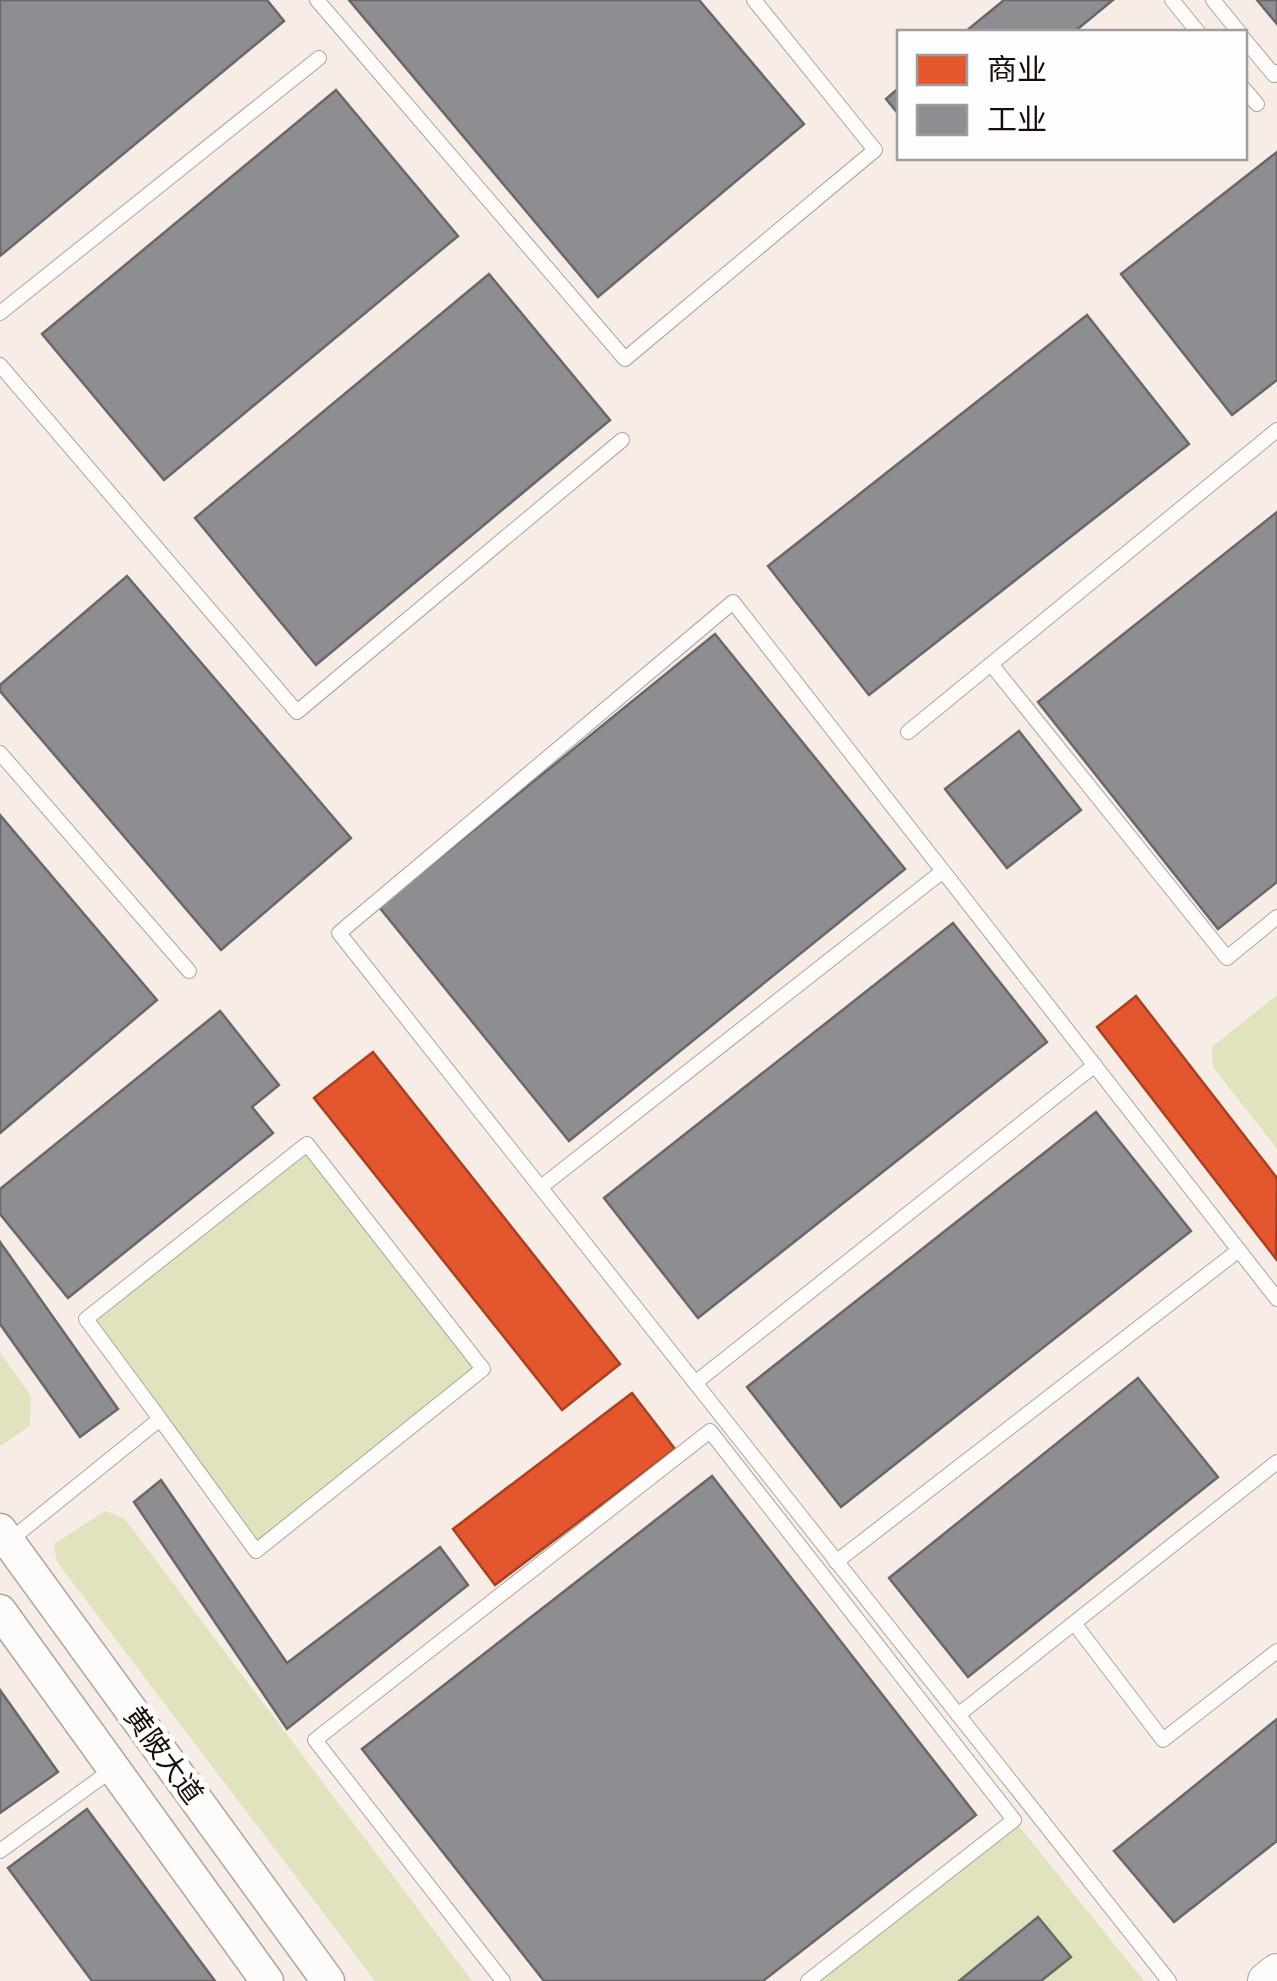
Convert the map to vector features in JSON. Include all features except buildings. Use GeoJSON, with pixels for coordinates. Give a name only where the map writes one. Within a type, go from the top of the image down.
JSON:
{"type":"FeatureCollection","features":[{"type":"Feature","properties":{"kind":"main road"},"geometry":{"type":"LineString","coordinates":[[1267,1981],[1277,1973]]}},
{"type":"Feature","properties":{"kind":"street","name":"黄陂大道"},"geometry":{"type":"LineString","coordinates":[[4,1536],[328,1981]]}},
{"type":"Feature","properties":{"kind":"street","name":"黄陂大道"},"geometry":{"type":"LineString","coordinates":[[0,1610],[267,1981]]}},
{"type":"Feature","properties":{"kind":"lane"},"geometry":{"type":"LineString","coordinates":[[317,0],[625,360],[875,150],[754,0]]}},
{"type":"Feature","properties":{"kind":"lane"},"geometry":{"type":"LineString","coordinates":[[1172,0],[1196,30]]}},
{"type":"Feature","properties":{"kind":"lane"},"geometry":{"type":"LineString","coordinates":[[1213,0],[1237,30]]}},
{"type":"Feature","properties":{"kind":"lane"},"geometry":{"type":"LineString","coordinates":[[1247,43],[1274,75],[1277,72]]}},
{"type":"Feature","properties":{"kind":"lane"},"geometry":{"type":"LineString","coordinates":[[0,313],[318,58]]}},
{"type":"Feature","properties":{"kind":"lane"},"geometry":{"type":"LineString","coordinates":[[1247,94],[1256,104]]}},
{"type":"Feature","properties":{"kind":"lane"},"geometry":{"type":"LineString","coordinates":[[0,365],[296,712],[622,440]]}},
{"type":"Feature","properties":{"kind":"lane"},"geometry":{"type":"LineString","coordinates":[[908,732],[1277,430]]}},
{"type":"Feature","properties":{"kind":"lane"},"geometry":{"type":"LineString","coordinates":[[1169,1981],[339,933],[732,602],[1277,1299]]}},
{"type":"Feature","properties":{"kind":"lane"},"geometry":{"type":"LineString","coordinates":[[991,664],[1227,958],[1277,917]]}},
{"type":"Feature","properties":{"kind":"lane"},"geometry":{"type":"LineString","coordinates":[[0,753],[188,971]]}},
{"type":"Feature","properties":{"kind":"lane"},"geometry":{"type":"LineString","coordinates":[[540,1188],[943,871]]}},
{"type":"Feature","properties":{"kind":"lane"},"geometry":{"type":"LineString","coordinates":[[695,1383],[1095,1065]]}},
{"type":"Feature","properties":{"kind":"lane"},"geometry":{"type":"LineString","coordinates":[[307,1144],[482,1368],[256,1551],[160,1419],[86,1318],[307,1144]]}},
{"type":"Feature","properties":{"kind":"lane"},"geometry":{"type":"LineString","coordinates":[[836,1562],[1239,1250]]}},
{"type":"Feature","properties":{"kind":"lane"},"geometry":{"type":"LineString","coordinates":[[4,1536],[160,1419]]}},
{"type":"Feature","properties":{"kind":"lane"},"geometry":{"type":"LineString","coordinates":[[503,1981],[314,1740],[710,1431],[1014,1820],[813,1980]]}},
{"type":"Feature","properties":{"kind":"lane"},"geometry":{"type":"LineString","coordinates":[[958,1715],[1277,1462]]}},
{"type":"Feature","properties":{"kind":"lane"},"geometry":{"type":"LineString","coordinates":[[1074,1623],[1163,1740],[1277,1651]]}},
{"type":"Feature","properties":{"kind":"lane"},"geometry":{"type":"LineString","coordinates":[[0,1851],[114,1769]]}},
{"type":"Feature","properties":{"kind":"green space"},"geometry":{"type":"Polygon","coordinates":[[[1277,995],[1277,1149],[1213,1067],[1212,1047],[1277,995]]]}},
{"type":"Feature","properties":{"kind":"green space"},"geometry":{"type":"Polygon","coordinates":[[[307,1144],[483,1369],[256,1551],[86,1319],[307,1144]]]}},
{"type":"Feature","properties":{"kind":"green space"},"geometry":{"type":"Polygon","coordinates":[[[0,1352],[31,1396],[30,1426],[0,1446],[0,1352]]]}},
{"type":"Feature","properties":{"kind":"green space"},"geometry":{"type":"Polygon","coordinates":[[[105,1511],[125,1519],[472,1981],[375,1981],[57,1562],[54,1544],[105,1511]]]}},
{"type":"Feature","properties":{"kind":"green space"},"geometry":{"type":"Polygon","coordinates":[[[1014,1820],[1144,1981],[808,1981],[1014,1820]]]}}]}
